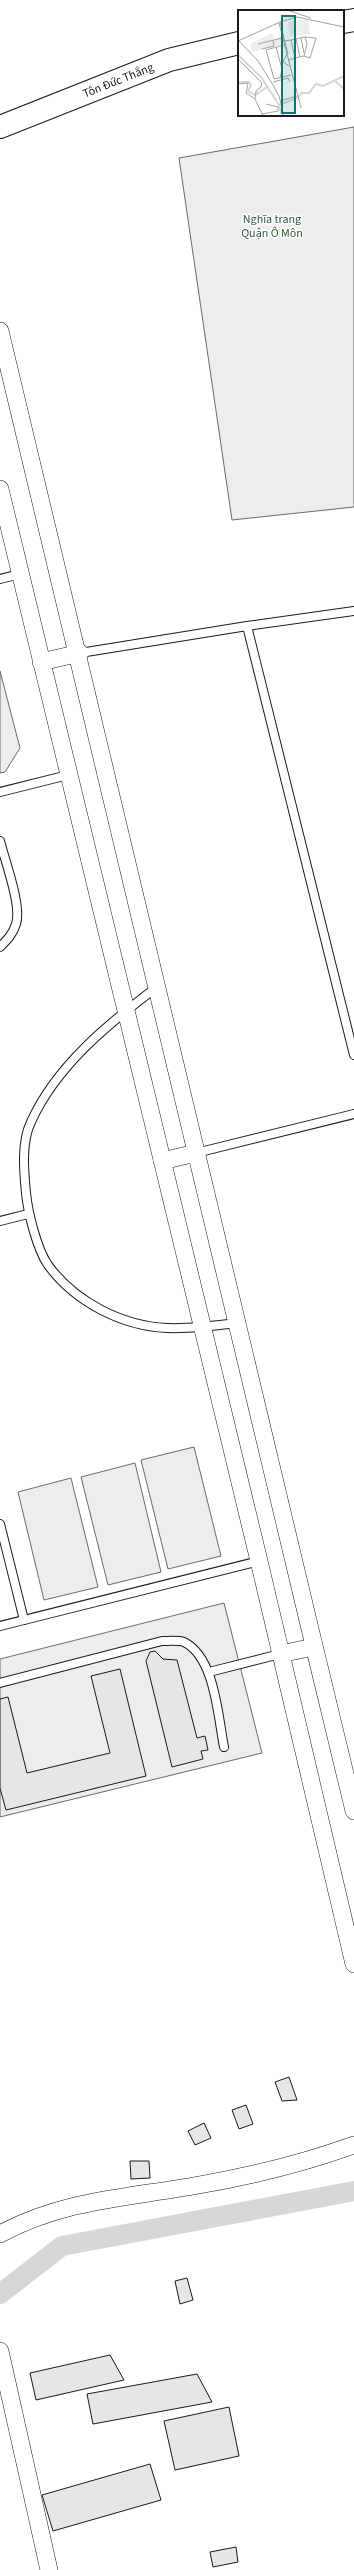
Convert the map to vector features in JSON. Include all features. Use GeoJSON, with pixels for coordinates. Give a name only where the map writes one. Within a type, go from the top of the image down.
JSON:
{"type":"FeatureCollection","features":[{"type":"Feature","properties":{"kind":"highway"},"geometry":{"type":"LineString","coordinates":[[344,22],[354,20]]}},
{"type":"Feature","properties":{"kind":"highway","name":"Tôn Đức Thắng"},"geometry":{"type":"LineString","coordinates":[[0,126],[169,60],[238,43]]}},
{"type":"Feature","properties":{"kind":"street"},"geometry":{"type":"LineString","coordinates":[[0,331],[4,367],[80,653],[236,1323],[354,1811]]}},
{"type":"Feature","properties":{"kind":"street"},"geometry":{"type":"LineString","coordinates":[[0,489],[125,1011],[260,1561],[280,1654],[354,1964]]}},
{"type":"Feature","properties":{"kind":"street"},"geometry":{"type":"LineString","coordinates":[[41,662],[80,653]]}},
{"type":"Feature","properties":{"kind":"street"},"geometry":{"type":"LineString","coordinates":[[162,1161],[196,1153]]}},
{"type":"Feature","properties":{"kind":"street"},"geometry":{"type":"LineString","coordinates":[[280,1654],[314,1647]]}},
{"type":"Feature","properties":{"kind":"street"},"geometry":{"type":"LineString","coordinates":[[0,2234],[43,2214],[83,2203],[192,2186],[242,2176],[306,2161],[354,2145]]}},
{"type":"Feature","properties":{"kind":"street"},"geometry":{"type":"LineString","coordinates":[[0,2351],[49,2570]]}},
{"type":"Feature","properties":{"kind":"lane"},"geometry":{"type":"LineString","coordinates":[[0,579],[20,574]]}},
{"type":"Feature","properties":{"kind":"lane"},"geometry":{"type":"LineString","coordinates":[[80,653],[248,626],[354,611]]}},
{"type":"Feature","properties":{"kind":"lane"},"geometry":{"type":"LineString","coordinates":[[248,626],[354,1055]]}},
{"type":"Feature","properties":{"kind":"lane"},"geometry":{"type":"LineString","coordinates":[[0,792],[68,775]]}},
{"type":"Feature","properties":{"kind":"lane"},"geometry":{"type":"LineString","coordinates":[[0,842],[17,911],[17,923],[10,937],[0,947]]}},
{"type":"Feature","properties":{"kind":"lane"},"geometry":{"type":"LineString","coordinates":[[157,987],[125,1011],[60,1074],[30,1123],[23,1163],[28,1214],[48,1264],[83,1300],[119,1319],[165,1328],[203,1327],[236,1323]]}},
{"type":"Feature","properties":{"kind":"lane"},"geometry":{"type":"LineString","coordinates":[[196,1153],[354,1114]]}},
{"type":"Feature","properties":{"kind":"lane"},"geometry":{"type":"LineString","coordinates":[[0,1222],[28,1214]]}},
{"type":"Feature","properties":{"kind":"lane"},"geometry":{"type":"LineString","coordinates":[[0,1524],[24,1620]]}},
{"type":"Feature","properties":{"kind":"lane"},"geometry":{"type":"LineString","coordinates":[[0,1626],[260,1561]]}},
{"type":"Feature","properties":{"kind":"lane"},"geometry":{"type":"LineString","coordinates":[[0,1683],[162,1641],[182,1641],[194,1649],[209,1672],[224,1747]]}},
{"type":"Feature","properties":{"kind":"lane"},"geometry":{"type":"LineString","coordinates":[[209,1672],[280,1654]]}},
{"type":"Feature","properties":{"kind":"green space","name":"Nghĩa trang Quận Ô Môn"},"geometry":{"type":"Polygon","coordinates":[[[354,127],[354,507],[232,520],[179,158],[354,127]]]}},
{"type":"Feature","properties":{"kind":"green space"},"geometry":{"type":"Polygon","coordinates":[[[0,671],[20,748],[5,772],[0,773],[0,671]]]}},
{"type":"Feature","properties":{"kind":"green space"},"geometry":{"type":"Polygon","coordinates":[[[194,1447],[221,1556],[168,1569],[141,1460],[194,1447]]]}},
{"type":"Feature","properties":{"kind":"green space"},"geometry":{"type":"Polygon","coordinates":[[[135,1463],[161,1572],[108,1585],[81,1477],[135,1463]]]}},
{"type":"Feature","properties":{"kind":"green space"},"geometry":{"type":"Polygon","coordinates":[[[71,1478],[98,1587],[44,1600],[18,1492],[71,1478]]]}},
{"type":"Feature","properties":{"kind":"green space"},"geometry":{"type":"Polygon","coordinates":[[[224,1603],[262,1753],[0,1817],[0,1659],[224,1603]]]}},
{"type":"Feature","properties":{"kind":"building"},"geometry":{"type":"Polygon","coordinates":[[[155,1651],[163,1659],[177,1660],[197,1738],[205,1736],[208,1750],[201,1751],[203,1759],[172,1767],[146,1661],[150,1652],[155,1651]]]}},
{"type":"Feature","properties":{"kind":"building"},"geometry":{"type":"Polygon","coordinates":[[[120,1669],[146,1776],[6,1810],[0,1788],[0,1699],[8,1697],[27,1773],[110,1753],[91,1676],[120,1669]]]}},
{"type":"Feature","properties":{"kind":"building"},"geometry":{"type":"Polygon","coordinates":[[[289,2077],[297,2100],[282,2101],[275,2082],[289,2077]]]}},
{"type":"Feature","properties":{"kind":"building"},"geometry":{"type":"Polygon","coordinates":[[[246,2105],[253,2124],[239,2129],[232,2110],[246,2105]]]}},
{"type":"Feature","properties":{"kind":"building"},"geometry":{"type":"Polygon","coordinates":[[[204,2123],[211,2138],[195,2145],[188,2131],[204,2123]]]}},
{"type":"Feature","properties":{"kind":"building"},"geometry":{"type":"Polygon","coordinates":[[[130,2161],[149,2161],[150,2178],[131,2179],[130,2161]]]}},
{"type":"Feature","properties":{"kind":"building"},"geometry":{"type":"Polygon","coordinates":[[[187,2278],[193,2300],[180,2304],[175,2281],[187,2278]]]}},
{"type":"Feature","properties":{"kind":"building"},"geometry":{"type":"Polygon","coordinates":[[[110,2355],[124,2380],[36,2400],[30,2373],[110,2355]]]}},
{"type":"Feature","properties":{"kind":"building"},"geometry":{"type":"Polygon","coordinates":[[[197,2374],[212,2402],[93,2424],[87,2394],[197,2374]]]}},
{"type":"Feature","properties":{"kind":"building"},"geometry":{"type":"Polygon","coordinates":[[[229,2407],[239,2456],[175,2470],[164,2421],[229,2407]]]}},
{"type":"Feature","properties":{"kind":"building"},"geometry":{"type":"Polygon","coordinates":[[[150,2464],[161,2500],[53,2531],[42,2495],[150,2464]]]}},
{"type":"Feature","properties":{"kind":"building"},"geometry":{"type":"Polygon","coordinates":[[[236,2547],[238,2562],[213,2567],[210,2552],[236,2547]]]}},
{"type":"Feature","properties":{"kind":"waterway"},"geometry":{"type":"LineString","coordinates":[[0,2294],[62,2246],[354,2191]]}}]}
